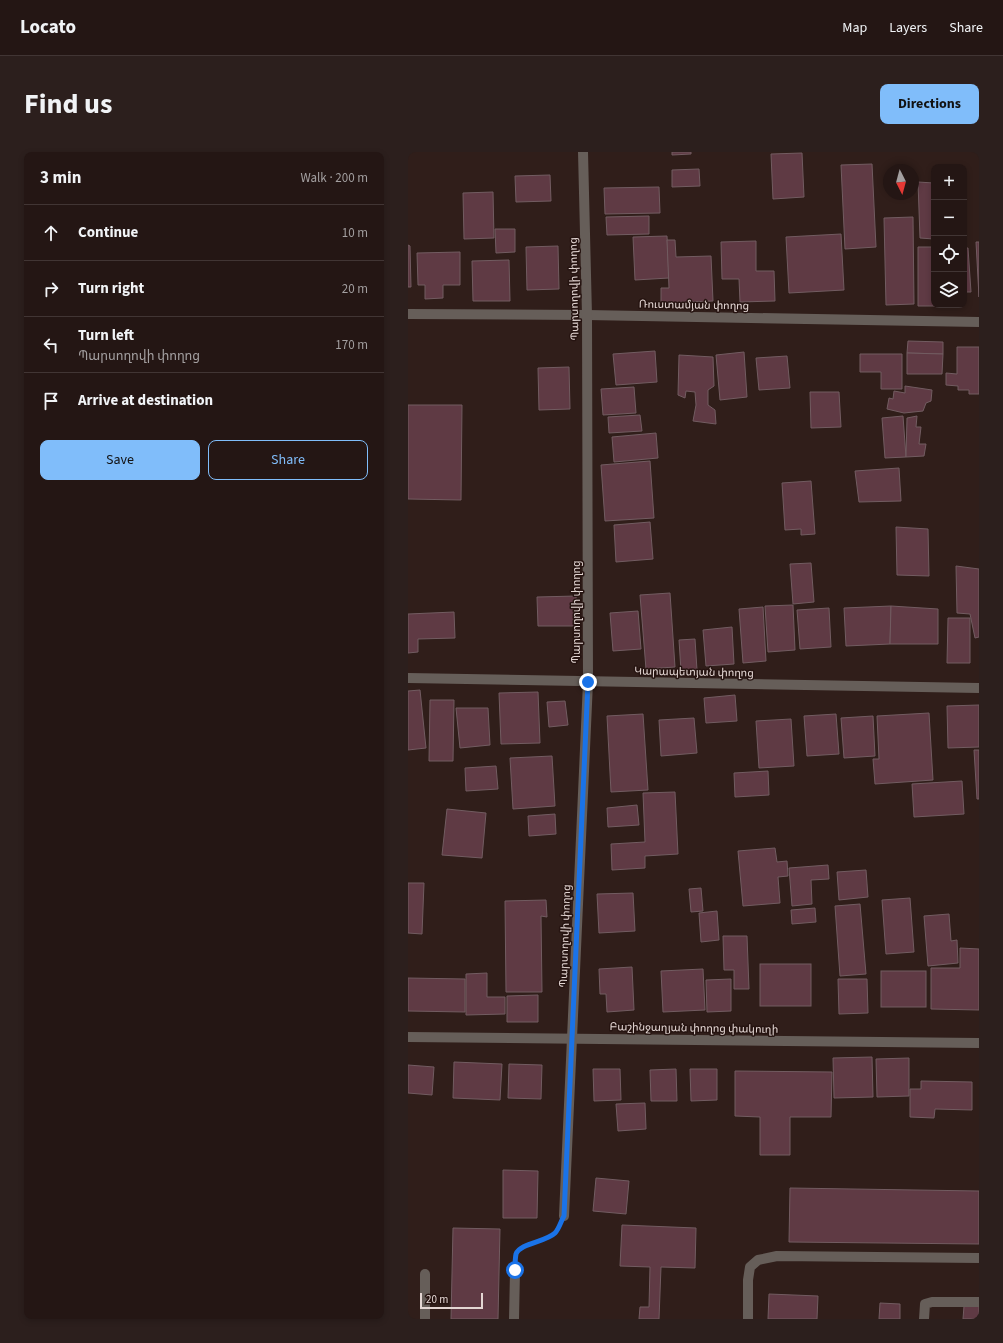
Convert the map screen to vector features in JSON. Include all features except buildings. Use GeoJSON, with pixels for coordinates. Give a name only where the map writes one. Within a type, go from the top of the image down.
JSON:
{"type":"FeatureCollection","features":[{"type":"Feature","properties":{"kind":"street","name":"Պարսողովի փողոց"},"geometry":{"type":"LineString","coordinates":[[564,1216],[588,682],[587,315],[583,152]]}},
{"type":"Feature","properties":{"kind":"street","name":"Ռուստամյան փողոց"},"geometry":{"type":"LineString","coordinates":[[408,314],[587,315],[979,322]]}},
{"type":"Feature","properties":{"kind":"street","name":"Կարապետյան փողոց"},"geometry":{"type":"LineString","coordinates":[[408,678],[979,688]]}},
{"type":"Feature","properties":{"kind":"street","name":"Բաշինջաղյան փողոց փակուղի"},"geometry":{"type":"LineString","coordinates":[[408,1037],[979,1043]]}},
{"type":"Feature","properties":{"kind":"street"},"geometry":{"type":"LineString","coordinates":[[748,1319],[748,1280],[750,1267],[758,1260],[777,1256],[979,1258]]}},
{"type":"Feature","properties":{"kind":"street"},"geometry":{"type":"LineString","coordinates":[[514,1319],[515,1270]]}},
{"type":"Feature","properties":{"kind":"street"},"geometry":{"type":"LineString","coordinates":[[424,1274],[425,1319]]}},
{"type":"Feature","properties":{"kind":"street"},"geometry":{"type":"LineString","coordinates":[[924,1319],[924,1304],[932,1302],[979,1302]]}},
{"type":"Feature","properties":{"kind":"path"},"geometry":{"type":"LineString","coordinates":[[515,1270],[516,1254],[519,1250],[527,1245],[548,1238],[556,1233],[564,1216]]}},
{"type":"Feature","properties":{"kind":"route"},"geometry":{"type":"LineString","coordinates":[[515,1270],[516,1254],[519,1250],[527,1245],[548,1238],[556,1233],[564,1216],[588,682]]}}]}
